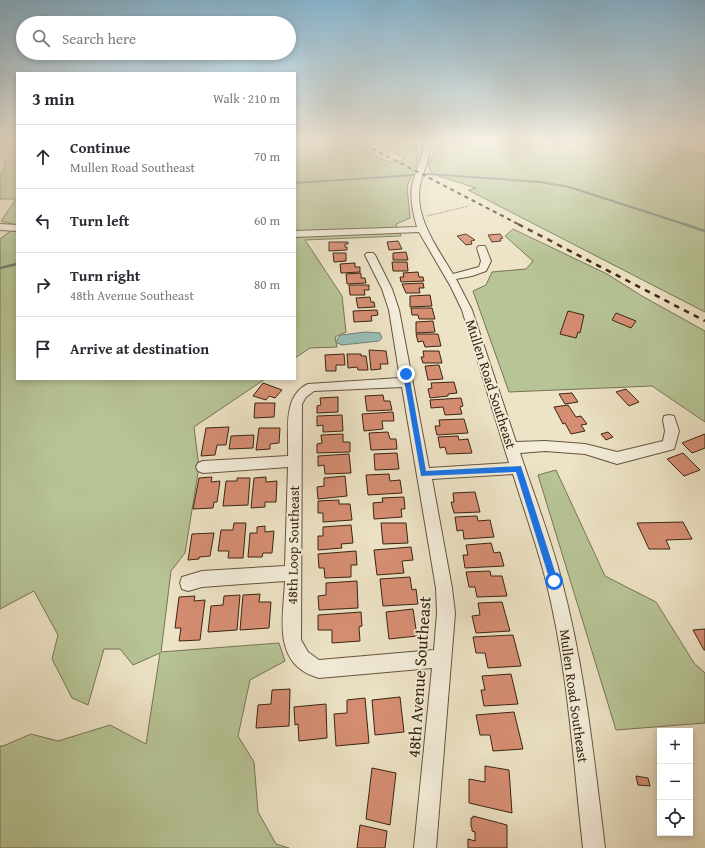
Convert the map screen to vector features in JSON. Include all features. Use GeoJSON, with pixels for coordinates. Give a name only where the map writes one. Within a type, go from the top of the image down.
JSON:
{"type":"FeatureCollection","features":[{"type":"Feature","properties":{"kind":"street","name":"Mullen Road Southeast"},"geometry":{"type":"LineString","coordinates":[[418,181],[415,198],[420,223],[451,277],[467,310],[538,527],[554,581],[562,615],[576,696],[594,848]]}},
{"type":"Feature","properties":{"kind":"street"},"geometry":{"type":"LineString","coordinates":[[296,234],[420,223]]}},
{"type":"Feature","properties":{"kind":"street"},"geometry":{"type":"LineString","coordinates":[[0,227],[16,228]]}},
{"type":"Feature","properties":{"kind":"street"},"geometry":{"type":"LineString","coordinates":[[451,277],[469,274],[483,268],[486,261],[482,248]]}},
{"type":"Feature","properties":{"kind":"street","name":"48th Avenue Southeast"},"geometry":{"type":"LineString","coordinates":[[370,255],[387,289],[394,310],[444,588],[446,613],[425,848]]}},
{"type":"Feature","properties":{"kind":"street","name":"48th Loop Southeast"},"geometry":{"type":"LineString","coordinates":[[407,382],[316,387],[304,391],[300,395],[296,404],[292,640],[297,653],[306,663],[319,669],[442,658]]}},
{"type":"Feature","properties":{"kind":"street"},"geometry":{"type":"LineString","coordinates":[[512,448],[546,446],[585,449],[617,458],[669,445],[672,431],[669,420]]}},
{"type":"Feature","properties":{"kind":"street"},"geometry":{"type":"LineString","coordinates":[[203,467],[295,461]]}},
{"type":"Feature","properties":{"kind":"street"},"geometry":{"type":"LineString","coordinates":[[423,474],[518,468]]}},
{"type":"Feature","properties":{"kind":"street"},"geometry":{"type":"LineString","coordinates":[[188,583],[202,579],[292,573]]}},
{"type":"Feature","properties":{"kind":"path"},"geometry":{"type":"LineString","coordinates":[[420,223],[469,206]]}},
{"type":"Feature","properties":{"kind":"green space"},"geometry":{"type":"Polygon","coordinates":[[[0,181],[16,181],[16,199],[0,199],[0,181]]]}},
{"type":"Feature","properties":{"kind":"green space"},"geometry":{"type":"Polygon","coordinates":[[[296,181],[409,181],[407,186],[410,218],[396,224],[401,236],[305,240],[342,296],[346,332],[335,337],[337,347],[310,348],[296,357],[296,181]]]}},
{"type":"Feature","properties":{"kind":"green space"},"geometry":{"type":"Polygon","coordinates":[[[453,181],[705,181],[705,312],[468,190],[476,188],[453,181]]]}},
{"type":"Feature","properties":{"kind":"green space"},"geometry":{"type":"Polygon","coordinates":[[[16,199],[16,225],[1,221],[16,199]]]}},
{"type":"Feature","properties":{"kind":"green space"},"geometry":{"type":"Polygon","coordinates":[[[16,227],[16,380],[264,380],[194,427],[199,467],[185,553],[171,571],[161,652],[279,643],[285,661],[250,680],[238,736],[254,762],[258,812],[276,844],[289,848],[0,848],[0,746],[31,734],[58,741],[110,725],[146,744],[160,653],[133,665],[120,649],[104,649],[88,705],[72,698],[52,659],[58,635],[34,591],[0,609],[0,239],[16,227]]]}},
{"type":"Feature","properties":{"kind":"green space"},"geometry":{"type":"Polygon","coordinates":[[[513,229],[607,274],[642,296],[705,331],[705,422],[652,386],[509,392],[473,291],[486,285],[492,272],[526,269],[533,261],[505,236],[513,229]]]}},
{"type":"Feature","properties":{"kind":"green space"},"geometry":{"type":"Polygon","coordinates":[[[556,470],[605,576],[656,602],[694,663],[705,673],[705,723],[616,730],[538,475],[556,470]]]}},
{"type":"Feature","properties":{"kind":"water"},"geometry":{"type":"Polygon","coordinates":[[[365,332],[380,333],[382,338],[379,341],[342,345],[337,343],[337,339],[341,335],[365,332]]]}},
{"type":"Feature","properties":{"kind":"building"},"geometry":{"type":"Polygon","coordinates":[[[466,234],[475,240],[471,241],[472,244],[466,245],[457,236],[466,234]]]}},
{"type":"Feature","properties":{"kind":"building"},"geometry":{"type":"Polygon","coordinates":[[[500,234],[503,238],[500,239],[501,241],[492,242],[488,235],[500,234]]]}},
{"type":"Feature","properties":{"kind":"building"},"geometry":{"type":"Polygon","coordinates":[[[398,241],[402,249],[389,250],[387,242],[398,241]]]}},
{"type":"Feature","properties":{"kind":"building"},"geometry":{"type":"Polygon","coordinates":[[[329,242],[348,242],[348,244],[345,244],[347,250],[329,251],[329,242]]]}},
{"type":"Feature","properties":{"kind":"building"},"geometry":{"type":"Polygon","coordinates":[[[406,252],[408,260],[393,260],[393,253],[406,252]]]}},
{"type":"Feature","properties":{"kind":"building"},"geometry":{"type":"Polygon","coordinates":[[[333,253],[346,253],[346,261],[334,262],[333,253]]]}},
{"type":"Feature","properties":{"kind":"building"},"geometry":{"type":"Polygon","coordinates":[[[392,262],[407,262],[408,271],[393,271],[392,262]]]}},
{"type":"Feature","properties":{"kind":"building"},"geometry":{"type":"Polygon","coordinates":[[[355,263],[355,267],[360,267],[360,272],[341,273],[340,264],[355,263]]]}},
{"type":"Feature","properties":{"kind":"building"},"geometry":{"type":"Polygon","coordinates":[[[418,272],[419,277],[423,277],[424,281],[401,282],[400,277],[404,277],[403,273],[418,272]]]}},
{"type":"Feature","properties":{"kind":"building"},"geometry":{"type":"Polygon","coordinates":[[[361,273],[361,278],[365,278],[366,283],[347,284],[346,274],[361,273]]]}},
{"type":"Feature","properties":{"kind":"building"},"geometry":{"type":"Polygon","coordinates":[[[423,283],[424,288],[419,288],[420,293],[406,293],[402,284],[423,283]]]}},
{"type":"Feature","properties":{"kind":"building"},"geometry":{"type":"Polygon","coordinates":[[[349,285],[369,285],[369,290],[364,290],[365,295],[350,295],[349,285]]]}},
{"type":"Feature","properties":{"kind":"building"},"geometry":{"type":"Polygon","coordinates":[[[430,295],[432,306],[410,307],[410,296],[430,295]]]}},
{"type":"Feature","properties":{"kind":"building"},"geometry":{"type":"Polygon","coordinates":[[[370,297],[371,302],[374,302],[375,307],[358,308],[356,298],[370,297]]]}},
{"type":"Feature","properties":{"kind":"building"},"geometry":{"type":"Polygon","coordinates":[[[411,308],[432,308],[435,319],[419,319],[418,315],[412,315],[411,308]]]}},
{"type":"Feature","properties":{"kind":"building"},"geometry":{"type":"Polygon","coordinates":[[[377,310],[378,315],[371,316],[372,321],[354,322],[353,311],[377,310]]]}},
{"type":"Feature","properties":{"kind":"building"},"geometry":{"type":"Polygon","coordinates":[[[568,311],[584,315],[580,333],[578,332],[576,338],[560,334],[568,311]]]}},
{"type":"Feature","properties":{"kind":"building"},"geometry":{"type":"Polygon","coordinates":[[[616,313],[636,321],[631,328],[612,320],[616,313]]]}},
{"type":"Feature","properties":{"kind":"building"},"geometry":{"type":"Polygon","coordinates":[[[433,321],[435,332],[416,333],[416,322],[433,321]]]}},
{"type":"Feature","properties":{"kind":"building"},"geometry":{"type":"Polygon","coordinates":[[[416,334],[438,334],[441,346],[425,347],[423,341],[418,342],[416,334]]]}},
{"type":"Feature","properties":{"kind":"building"},"geometry":{"type":"Polygon","coordinates":[[[369,350],[386,351],[388,364],[380,364],[381,369],[371,370],[369,350]]]}},
{"type":"Feature","properties":{"kind":"building"},"geometry":{"type":"Polygon","coordinates":[[[423,351],[439,351],[442,363],[423,363],[421,357],[424,357],[423,351]]]}},
{"type":"Feature","properties":{"kind":"building"},"geometry":{"type":"Polygon","coordinates":[[[344,354],[345,365],[336,365],[336,371],[326,371],[325,355],[344,354]]]}},
{"type":"Feature","properties":{"kind":"building"},"geometry":{"type":"Polygon","coordinates":[[[347,354],[361,354],[361,356],[366,356],[368,370],[358,370],[357,367],[348,368],[347,354]]]}},
{"type":"Feature","properties":{"kind":"building"},"geometry":{"type":"Polygon","coordinates":[[[439,365],[443,379],[428,380],[425,366],[439,365]]]}},
{"type":"Feature","properties":{"kind":"building"},"geometry":{"type":"Polygon","coordinates":[[[454,382],[457,393],[448,394],[448,396],[430,398],[428,389],[432,388],[431,383],[454,382]]]}},
{"type":"Feature","properties":{"kind":"building"},"geometry":{"type":"Polygon","coordinates":[[[263,383],[282,390],[275,398],[269,396],[266,400],[253,396],[263,383]]]}},
{"type":"Feature","properties":{"kind":"building"},"geometry":{"type":"Polygon","coordinates":[[[626,389],[639,402],[629,406],[616,392],[626,389]]]}},
{"type":"Feature","properties":{"kind":"building"},"geometry":{"type":"Polygon","coordinates":[[[572,393],[578,402],[565,404],[559,394],[572,393]]]}},
{"type":"Feature","properties":{"kind":"building"},"geometry":{"type":"Polygon","coordinates":[[[383,395],[384,401],[390,401],[392,410],[367,411],[365,396],[383,395]]]}},
{"type":"Feature","properties":{"kind":"building"},"geometry":{"type":"Polygon","coordinates":[[[338,397],[338,412],[317,413],[317,406],[321,405],[320,398],[338,397]]]}},
{"type":"Feature","properties":{"kind":"building"},"geometry":{"type":"Polygon","coordinates":[[[461,398],[463,406],[460,407],[462,414],[445,415],[443,407],[431,408],[430,400],[461,398]]]}},
{"type":"Feature","properties":{"kind":"building"},"geometry":{"type":"Polygon","coordinates":[[[255,403],[275,403],[274,417],[254,418],[255,403]]]}},
{"type":"Feature","properties":{"kind":"building"},"geometry":{"type":"Polygon","coordinates":[[[568,405],[576,417],[581,416],[587,424],[581,425],[585,431],[571,434],[565,423],[563,424],[554,407],[568,405]]]}},
{"type":"Feature","properties":{"kind":"building"},"geometry":{"type":"Polygon","coordinates":[[[393,412],[394,421],[382,421],[383,429],[364,431],[362,414],[393,412]]]}},
{"type":"Feature","properties":{"kind":"building"},"geometry":{"type":"Polygon","coordinates":[[[342,415],[343,431],[323,432],[323,425],[317,426],[317,416],[342,415]]]}},
{"type":"Feature","properties":{"kind":"building"},"geometry":{"type":"Polygon","coordinates":[[[464,419],[468,433],[437,435],[435,426],[440,426],[439,420],[464,419]]]}},
{"type":"Feature","properties":{"kind":"building"},"geometry":{"type":"Polygon","coordinates":[[[229,427],[226,445],[217,445],[215,455],[201,456],[206,428],[229,427]]]}},
{"type":"Feature","properties":{"kind":"building"},"geometry":{"type":"Polygon","coordinates":[[[259,428],[280,428],[279,443],[270,444],[270,449],[256,450],[259,428]]]}},
{"type":"Feature","properties":{"kind":"building"},"geometry":{"type":"Polygon","coordinates":[[[388,432],[390,439],[396,439],[397,449],[371,450],[369,433],[388,432]]]}},
{"type":"Feature","properties":{"kind":"building"},"geometry":{"type":"Polygon","coordinates":[[[608,432],[613,437],[606,440],[601,434],[608,432]]]}},
{"type":"Feature","properties":{"kind":"building"},"geometry":{"type":"Polygon","coordinates":[[[343,434],[343,442],[350,442],[350,452],[317,453],[317,444],[322,443],[321,435],[343,434]]]}},
{"type":"Feature","properties":{"kind":"building"},"geometry":{"type":"Polygon","coordinates":[[[705,434],[705,448],[692,453],[682,443],[705,434]]]}},
{"type":"Feature","properties":{"kind":"building"},"geometry":{"type":"Polygon","coordinates":[[[254,435],[253,448],[229,449],[231,436],[254,435]]]}},
{"type":"Feature","properties":{"kind":"building"},"geometry":{"type":"Polygon","coordinates":[[[458,436],[459,440],[468,439],[472,453],[447,454],[445,447],[440,448],[438,437],[458,436]]]}},
{"type":"Feature","properties":{"kind":"building"},"geometry":{"type":"Polygon","coordinates":[[[397,453],[399,469],[375,470],[374,454],[397,453]]]}},
{"type":"Feature","properties":{"kind":"building"},"geometry":{"type":"Polygon","coordinates":[[[683,453],[700,470],[684,476],[667,459],[683,453]]]}},
{"type":"Feature","properties":{"kind":"building"},"geometry":{"type":"Polygon","coordinates":[[[349,454],[351,473],[325,474],[324,465],[318,466],[318,456],[349,454]]]}},
{"type":"Feature","properties":{"kind":"building"},"geometry":{"type":"Polygon","coordinates":[[[389,474],[390,481],[400,480],[402,493],[368,495],[366,475],[389,474]]]}},
{"type":"Feature","properties":{"kind":"building"},"geometry":{"type":"Polygon","coordinates":[[[345,476],[347,496],[318,499],[317,487],[324,486],[324,478],[345,476]]]}},
{"type":"Feature","properties":{"kind":"building"},"geometry":{"type":"Polygon","coordinates":[[[212,477],[211,482],[220,481],[217,502],[214,502],[213,508],[193,509],[199,478],[212,477]]]}},
{"type":"Feature","properties":{"kind":"building"},"geometry":{"type":"Polygon","coordinates":[[[266,477],[266,482],[277,481],[276,502],[265,502],[265,507],[251,508],[254,478],[266,477]]]}},
{"type":"Feature","properties":{"kind":"building"},"geometry":{"type":"Polygon","coordinates":[[[237,478],[250,478],[248,505],[223,506],[226,481],[237,481],[237,478]]]}},
{"type":"Feature","properties":{"kind":"building"},"geometry":{"type":"Polygon","coordinates":[[[475,492],[480,512],[454,513],[451,502],[454,502],[453,493],[475,492]]]}},
{"type":"Feature","properties":{"kind":"building"},"geometry":{"type":"Polygon","coordinates":[[[404,497],[405,509],[401,509],[402,517],[374,519],[373,503],[383,502],[382,498],[404,497]]]}},
{"type":"Feature","properties":{"kind":"building"},"geometry":{"type":"Polygon","coordinates":[[[339,500],[339,504],[350,504],[352,520],[323,522],[323,513],[318,513],[318,501],[339,500]]]}},
{"type":"Feature","properties":{"kind":"building"},"geometry":{"type":"Polygon","coordinates":[[[477,516],[478,521],[490,520],[494,537],[464,539],[463,530],[457,531],[455,517],[477,516]]]}},
{"type":"Feature","properties":{"kind":"building"},"geometry":{"type":"Polygon","coordinates":[[[683,522],[692,539],[666,540],[670,549],[649,549],[637,523],[683,522]]]}},
{"type":"Feature","properties":{"kind":"building"},"geometry":{"type":"Polygon","coordinates":[[[234,523],[246,523],[243,558],[228,558],[229,551],[218,551],[221,530],[233,530],[234,523]]]}},
{"type":"Feature","properties":{"kind":"building"},"geometry":{"type":"Polygon","coordinates":[[[381,523],[406,523],[408,543],[383,544],[381,523]]]}},
{"type":"Feature","properties":{"kind":"building"},"geometry":{"type":"Polygon","coordinates":[[[351,525],[353,543],[341,544],[342,548],[318,550],[318,536],[323,536],[323,527],[351,525]]]}},
{"type":"Feature","properties":{"kind":"building"},"geometry":{"type":"Polygon","coordinates":[[[265,526],[265,532],[274,531],[272,553],[263,553],[262,557],[248,557],[250,533],[257,533],[257,527],[265,526]]]}},
{"type":"Feature","properties":{"kind":"building"},"geometry":{"type":"Polygon","coordinates":[[[214,533],[210,556],[188,560],[192,534],[214,533]]]}},
{"type":"Feature","properties":{"kind":"building"},"geometry":{"type":"Polygon","coordinates":[[[491,543],[494,553],[500,552],[504,566],[465,568],[463,555],[468,555],[466,545],[491,543]]]}},
{"type":"Feature","properties":{"kind":"building"},"geometry":{"type":"Polygon","coordinates":[[[411,547],[413,560],[402,561],[404,573],[377,575],[374,550],[411,547]]]}},
{"type":"Feature","properties":{"kind":"building"},"geometry":{"type":"Polygon","coordinates":[[[356,551],[357,565],[351,565],[351,577],[325,578],[324,568],[319,568],[318,554],[356,551]]]}},
{"type":"Feature","properties":{"kind":"building"},"geometry":{"type":"Polygon","coordinates":[[[490,571],[491,576],[502,576],[507,596],[477,597],[475,587],[469,587],[466,572],[490,571]]]}},
{"type":"Feature","properties":{"kind":"building"},"geometry":{"type":"Polygon","coordinates":[[[410,577],[412,590],[416,589],[418,604],[383,606],[380,579],[410,577]]]}},
{"type":"Feature","properties":{"kind":"building"},"geometry":{"type":"Polygon","coordinates":[[[357,581],[358,608],[319,610],[318,596],[326,595],[326,583],[357,581]]]}},
{"type":"Feature","properties":{"kind":"building"},"geometry":{"type":"Polygon","coordinates":[[[260,594],[259,602],[271,602],[269,628],[240,630],[243,595],[260,594]]]}},
{"type":"Feature","properties":{"kind":"building"},"geometry":{"type":"Polygon","coordinates":[[[240,595],[237,630],[208,632],[211,606],[223,605],[224,596],[240,595]]]}},
{"type":"Feature","properties":{"kind":"building"},"geometry":{"type":"Polygon","coordinates":[[[195,596],[194,601],[205,600],[200,640],[179,641],[181,628],[175,628],[179,597],[195,596]]]}},
{"type":"Feature","properties":{"kind":"building"},"geometry":{"type":"Polygon","coordinates":[[[502,602],[510,631],[476,633],[472,616],[480,615],[478,603],[502,602]]]}},
{"type":"Feature","properties":{"kind":"building"},"geometry":{"type":"Polygon","coordinates":[[[413,609],[417,636],[389,639],[386,612],[413,609]]]}},
{"type":"Feature","properties":{"kind":"building"},"geometry":{"type":"Polygon","coordinates":[[[361,612],[362,626],[359,627],[360,641],[332,643],[332,630],[318,630],[318,615],[361,612]]]}},
{"type":"Feature","properties":{"kind":"building"},"geometry":{"type":"Polygon","coordinates":[[[705,629],[705,650],[704,650],[693,630],[705,629]]]}},
{"type":"Feature","properties":{"kind":"building"},"geometry":{"type":"Polygon","coordinates":[[[513,635],[521,666],[488,668],[485,653],[476,653],[473,637],[513,635]]]}},
{"type":"Feature","properties":{"kind":"building"},"geometry":{"type":"Polygon","coordinates":[[[511,674],[518,704],[484,706],[481,690],[485,690],[482,676],[511,674]]]}},
{"type":"Feature","properties":{"kind":"building"},"geometry":{"type":"Polygon","coordinates":[[[290,689],[289,726],[256,728],[258,705],[271,704],[272,690],[290,689]]]}},
{"type":"Feature","properties":{"kind":"building"},"geometry":{"type":"Polygon","coordinates":[[[400,697],[404,732],[375,735],[372,700],[400,697]]]}},
{"type":"Feature","properties":{"kind":"building"},"geometry":{"type":"Polygon","coordinates":[[[365,698],[369,743],[336,746],[334,714],[347,713],[347,700],[365,698]]]}},
{"type":"Feature","properties":{"kind":"building"},"geometry":{"type":"Polygon","coordinates":[[[326,704],[327,738],[299,741],[298,724],[295,725],[294,707],[326,704]]]}},
{"type":"Feature","properties":{"kind":"building"},"geometry":{"type":"Polygon","coordinates":[[[514,712],[523,749],[493,751],[490,735],[480,735],[476,715],[514,712]]]}},
{"type":"Feature","properties":{"kind":"building"},"geometry":{"type":"Polygon","coordinates":[[[485,766],[509,770],[512,813],[469,803],[469,779],[485,782],[485,766]]]}},
{"type":"Feature","properties":{"kind":"building"},"geometry":{"type":"Polygon","coordinates":[[[372,768],[396,773],[390,825],[366,819],[372,768]]]}},
{"type":"Feature","properties":{"kind":"building"},"geometry":{"type":"Polygon","coordinates":[[[636,776],[648,778],[650,786],[638,785],[636,776]]]}},
{"type":"Feature","properties":{"kind":"building"},"geometry":{"type":"Polygon","coordinates":[[[473,816],[507,825],[507,848],[468,848],[468,839],[475,841],[475,832],[472,831],[471,827],[471,818],[473,818],[473,816]]]}},
{"type":"Feature","properties":{"kind":"building"},"geometry":{"type":"Polygon","coordinates":[[[360,825],[387,831],[385,848],[357,848],[360,825]]]}},
{"type":"Feature","properties":{"kind":"waterway"},"geometry":{"type":"LineString","coordinates":[[296,183],[331,181]]}},
{"type":"Feature","properties":{"kind":"waterway"},"geometry":{"type":"LineString","coordinates":[[520,181],[569,187],[687,225]]}},
{"type":"Feature","properties":{"kind":"waterway"},"geometry":{"type":"LineString","coordinates":[[687,225],[705,231]]}},
{"type":"Feature","properties":{"kind":"waterway"},"geometry":{"type":"LineString","coordinates":[[0,268],[16,264]]}},
{"type":"Feature","properties":{"kind":"railway"},"geometry":{"type":"LineString","coordinates":[[434,181],[520,225]]}},
{"type":"Feature","properties":{"kind":"railway"},"geometry":{"type":"LineString","coordinates":[[518,224],[705,321]]}},
{"type":"Feature","properties":{"kind":"route"},"geometry":{"type":"LineString","coordinates":[[406,374],[423,474],[518,468],[536,520],[554,581]]}}]}
